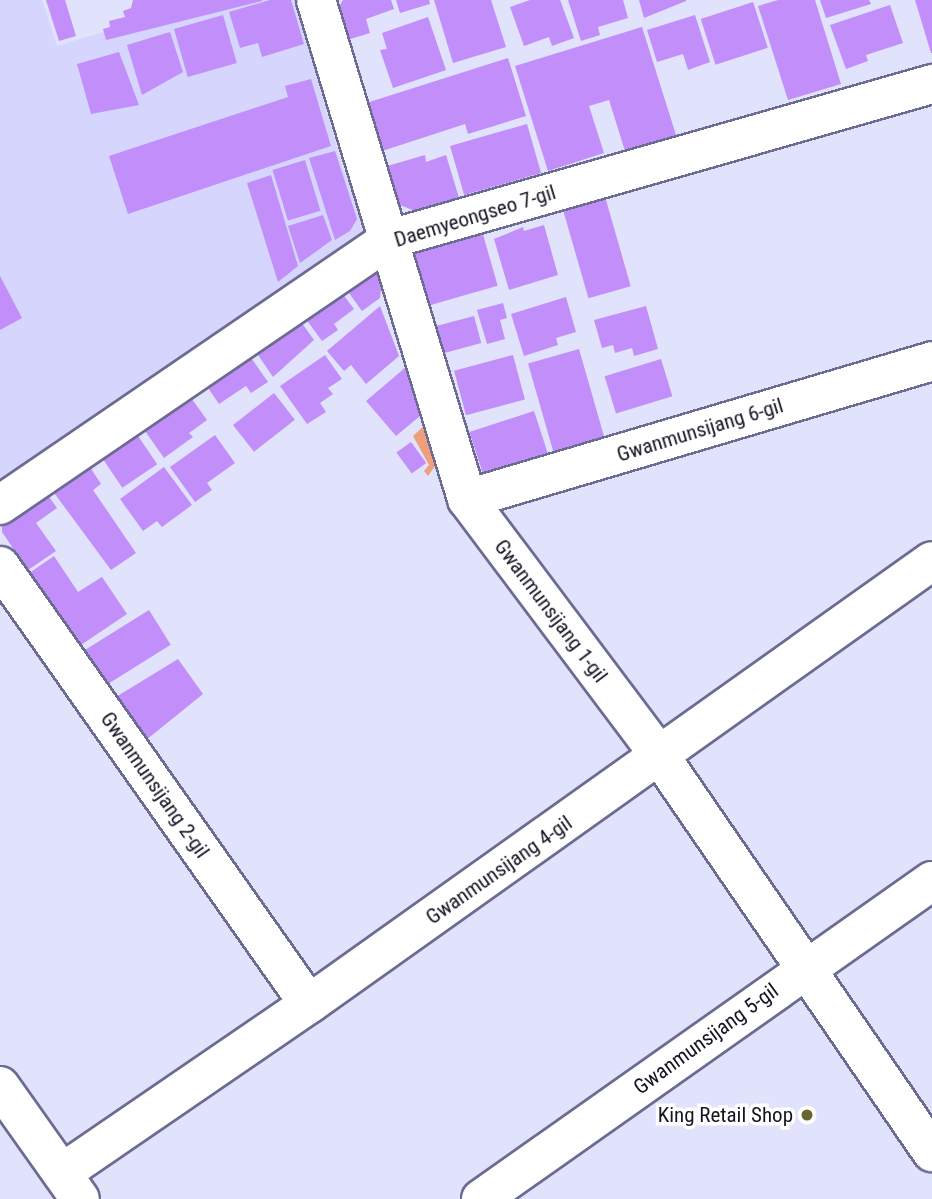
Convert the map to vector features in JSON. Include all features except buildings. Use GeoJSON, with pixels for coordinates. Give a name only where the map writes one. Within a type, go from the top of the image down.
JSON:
{"type":"FeatureCollection","features":[{"type":"Feature","properties":{"kind":"street","name":"Gwanmunsijang 1-gil"},"geometry":{"type":"LineString","coordinates":[[316,0],[467,499],[659,755],[932,1152]]}},
{"type":"Feature","properties":{"kind":"street","name":"Daemyeongseo 7-gil"},"geometry":{"type":"LineString","coordinates":[[0,505],[390,239],[932,84]]}},
{"type":"Feature","properties":{"kind":"street","name":"Gwanmunsijang 6-gil"},"geometry":{"type":"LineString","coordinates":[[467,499],[932,361]]}},
{"type":"Feature","properties":{"kind":"street","name":"Gwanmunsijang 4-gil"},"geometry":{"type":"LineString","coordinates":[[71,1186],[309,1004],[932,561]]}},
{"type":"Feature","properties":{"kind":"street","name":"Gwanmunsijang 2-gil"},"geometry":{"type":"LineString","coordinates":[[0,566],[309,1004]]}},
{"type":"Feature","properties":{"kind":"street","name":"Gwanmunsijang 5-gil"},"geometry":{"type":"LineString","coordinates":[[481,1199],[932,881]]}},
{"type":"Feature","properties":{"kind":"street"},"geometry":{"type":"LineString","coordinates":[[0,1086],[71,1186]]}},
{"type":"Feature","properties":{"kind":"shaded area"},"geometry":{"type":"Polygon","coordinates":[[[0,0],[42,0],[57,46],[209,0],[295,0],[344,172],[369,235],[0,488],[0,0]]]}},
{"type":"Feature","properties":{"kind":"shaded area"},"geometry":{"type":"Polygon","coordinates":[[[427,423],[437,463],[428,476],[424,471],[429,465],[413,436],[427,423]]]}},
{"type":"Feature","properties":{"kind":"place","name":"King Retail Shop"},"geometry":{"type":"Point","coordinates":[807,1115]}}]}
